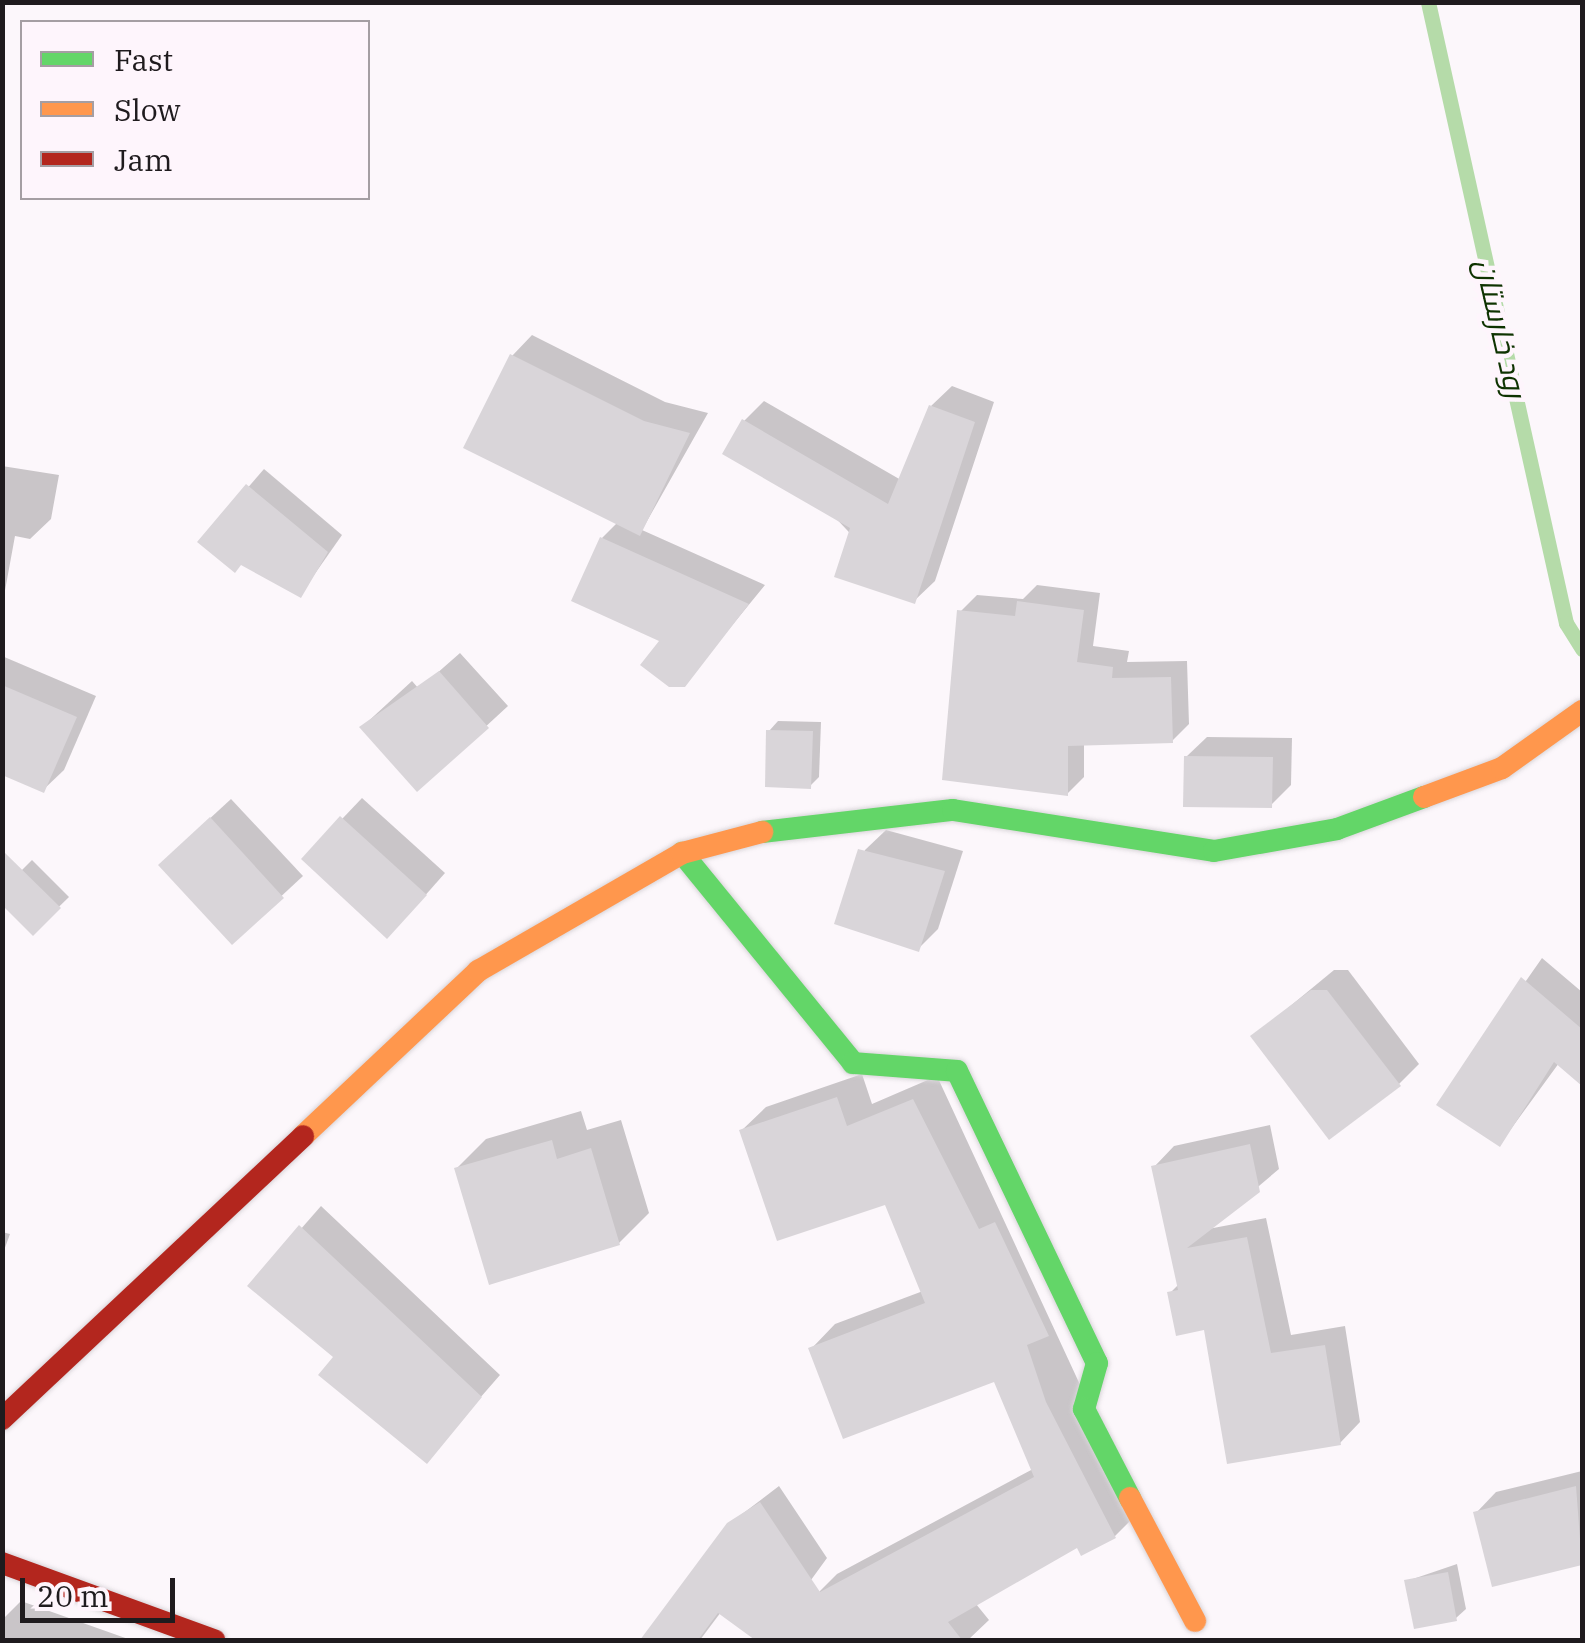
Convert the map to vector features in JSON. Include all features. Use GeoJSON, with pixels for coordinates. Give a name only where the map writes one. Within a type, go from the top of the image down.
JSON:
{"type":"FeatureCollection","features":[{"type":"Feature","properties":{"kind":"street"},"geometry":{"type":"LineString","coordinates":[[2,1418],[478,971],[682,853],[796,823],[953,810],[1214,852],[1337,829],[1502,768],[1582,711]]}},
{"type":"Feature","properties":{"kind":"street"},"geometry":{"type":"LineString","coordinates":[[682,853],[853,1063],[957,1071],[1097,1364],[1084,1409],[1194,1621]]}},
{"type":"Feature","properties":{"kind":"street"},"geometry":{"type":"LineString","coordinates":[[2,1563],[214,1640]]}},
{"type":"Feature","properties":{"kind":"building"},"geometry":{"type":"Polygon","coordinates":[[[510,354],[644,421],[690,433],[640,536],[463,448],[510,354]]]}},
{"type":"Feature","properties":{"kind":"building"},"geometry":{"type":"Polygon","coordinates":[[[929,405],[975,422],[915,604],[834,577],[850,528],[722,454],[742,419],[888,504],[929,405]]]}},
{"type":"Feature","properties":{"kind":"building"},"geometry":{"type":"Polygon","coordinates":[[[246,484],[328,552],[301,598],[241,565],[235,573],[197,542],[246,484]]]}},
{"type":"Feature","properties":{"kind":"building"},"geometry":{"type":"Polygon","coordinates":[[[600,537],[749,604],[685,687],[669,687],[640,665],[659,641],[571,601],[600,537]]]}},
{"type":"Feature","properties":{"kind":"building"},"geometry":{"type":"Polygon","coordinates":[[[1017,601],[1084,610],[1077,662],[1113,667],[1112,678],[1171,677],[1173,743],[1068,746],[1068,796],[942,780],[957,610],[1015,616],[1017,601]]]}},
{"type":"Feature","properties":{"kind":"building"},"geometry":{"type":"Polygon","coordinates":[[[439,671],[489,728],[417,792],[359,727],[439,671]]]}},
{"type":"Feature","properties":{"kind":"building"},"geometry":{"type":"Polygon","coordinates":[[[2,685],[77,717],[44,793],[2,775],[2,685]]]}},
{"type":"Feature","properties":{"kind":"building"},"geometry":{"type":"Polygon","coordinates":[[[766,730],[813,731],[811,789],[765,787],[766,730]]]}},
{"type":"Feature","properties":{"kind":"building"},"geometry":{"type":"Polygon","coordinates":[[[1184,756],[1273,757],[1272,808],[1183,807],[1184,756]]]}},
{"type":"Feature","properties":{"kind":"building"},"geometry":{"type":"Polygon","coordinates":[[[340,816],[427,895],[387,939],[301,859],[340,816]]]}},
{"type":"Feature","properties":{"kind":"building"},"geometry":{"type":"Polygon","coordinates":[[[210,817],[284,898],[232,945],[158,865],[210,817]]]}},
{"type":"Feature","properties":{"kind":"building"},"geometry":{"type":"Polygon","coordinates":[[[858,849],[945,871],[919,952],[834,924],[858,849]]]}},
{"type":"Feature","properties":{"kind":"building"},"geometry":{"type":"Polygon","coordinates":[[[2,850],[61,908],[33,936],[2,905],[2,850]]]}},
{"type":"Feature","properties":{"kind":"building"},"geometry":{"type":"Polygon","coordinates":[[[1521,977],[1582,1029],[1582,1086],[1554,1062],[1500,1147],[1436,1105],[1521,977]]]}},
{"type":"Feature","properties":{"kind":"building"},"geometry":{"type":"Polygon","coordinates":[[[1311,990],[1327,990],[1401,1086],[1329,1140],[1250,1036],[1311,990]]]}},
{"type":"Feature","properties":{"kind":"building"},"geometry":{"type":"Polygon","coordinates":[[[837,1097],[847,1126],[913,1099],[979,1229],[995,1222],[1049,1336],[1027,1345],[1046,1402],[1116,1538],[1081,1556],[1077,1548],[948,1622],[962,1640],[755,1640],[718,1613],[698,1640],[640,1640],[727,1523],[760,1502],[820,1592],[1034,1477],[994,1382],[843,1439],[808,1348],[925,1303],[885,1205],[777,1241],[739,1130],[837,1097]]]}},
{"type":"Feature","properties":{"kind":"building"},"geometry":{"type":"Polygon","coordinates":[[[552,1140],[557,1159],[591,1148],[620,1245],[489,1285],[454,1168],[552,1140]]]}},
{"type":"Feature","properties":{"kind":"building"},"geometry":{"type":"Polygon","coordinates":[[[1250,1144],[1260,1192],[1187,1248],[1247,1237],[1271,1353],[1325,1345],[1341,1445],[1227,1464],[1204,1330],[1176,1336],[1167,1292],[1178,1290],[1151,1166],[1250,1144]]]}},
{"type":"Feature","properties":{"kind":"building"},"geometry":{"type":"Polygon","coordinates":[[[299,1225],[482,1397],[427,1464],[318,1375],[333,1357],[247,1286],[299,1225]]]}},
{"type":"Feature","properties":{"kind":"building"},"geometry":{"type":"Polygon","coordinates":[[[1576,1486],[1582,1565],[1492,1587],[1473,1512],[1576,1486]]]}},
{"type":"Feature","properties":{"kind":"building"},"geometry":{"type":"Polygon","coordinates":[[[1448,1572],[1457,1621],[1414,1629],[1404,1580],[1448,1572]]]}},
{"type":"Feature","properties":{"kind":"waterway","name":"رود خارستان"},"geometry":{"type":"LineString","coordinates":[[1428,2],[1566,623],[1582,649]]}},
{"type":"Feature","properties":{"kind":"traffic: fast"},"geometry":{"type":"LineString","coordinates":[[762,832],[953,810],[1214,851],[1337,829],[1424,797]]}},
{"type":"Feature","properties":{"kind":"traffic: fast"},"geometry":{"type":"LineString","coordinates":[[682,853],[853,1063],[957,1071],[1097,1363],[1084,1409],[1130,1498]]}},
{"type":"Feature","properties":{"kind":"traffic: slow"},"geometry":{"type":"LineString","coordinates":[[1424,797],[1502,768],[1582,711]]}},
{"type":"Feature","properties":{"kind":"traffic: slow"},"geometry":{"type":"LineString","coordinates":[[303,1136],[478,971],[682,853],[762,832]]}},
{"type":"Feature","properties":{"kind":"traffic: slow"},"geometry":{"type":"LineString","coordinates":[[1130,1498],[1195,1621]]}},
{"type":"Feature","properties":{"kind":"traffic: jam"},"geometry":{"type":"LineString","coordinates":[[2,1419],[303,1136]]}},
{"type":"Feature","properties":{"kind":"traffic: jam"},"geometry":{"type":"LineString","coordinates":[[2,1563],[214,1640]]}}]}
